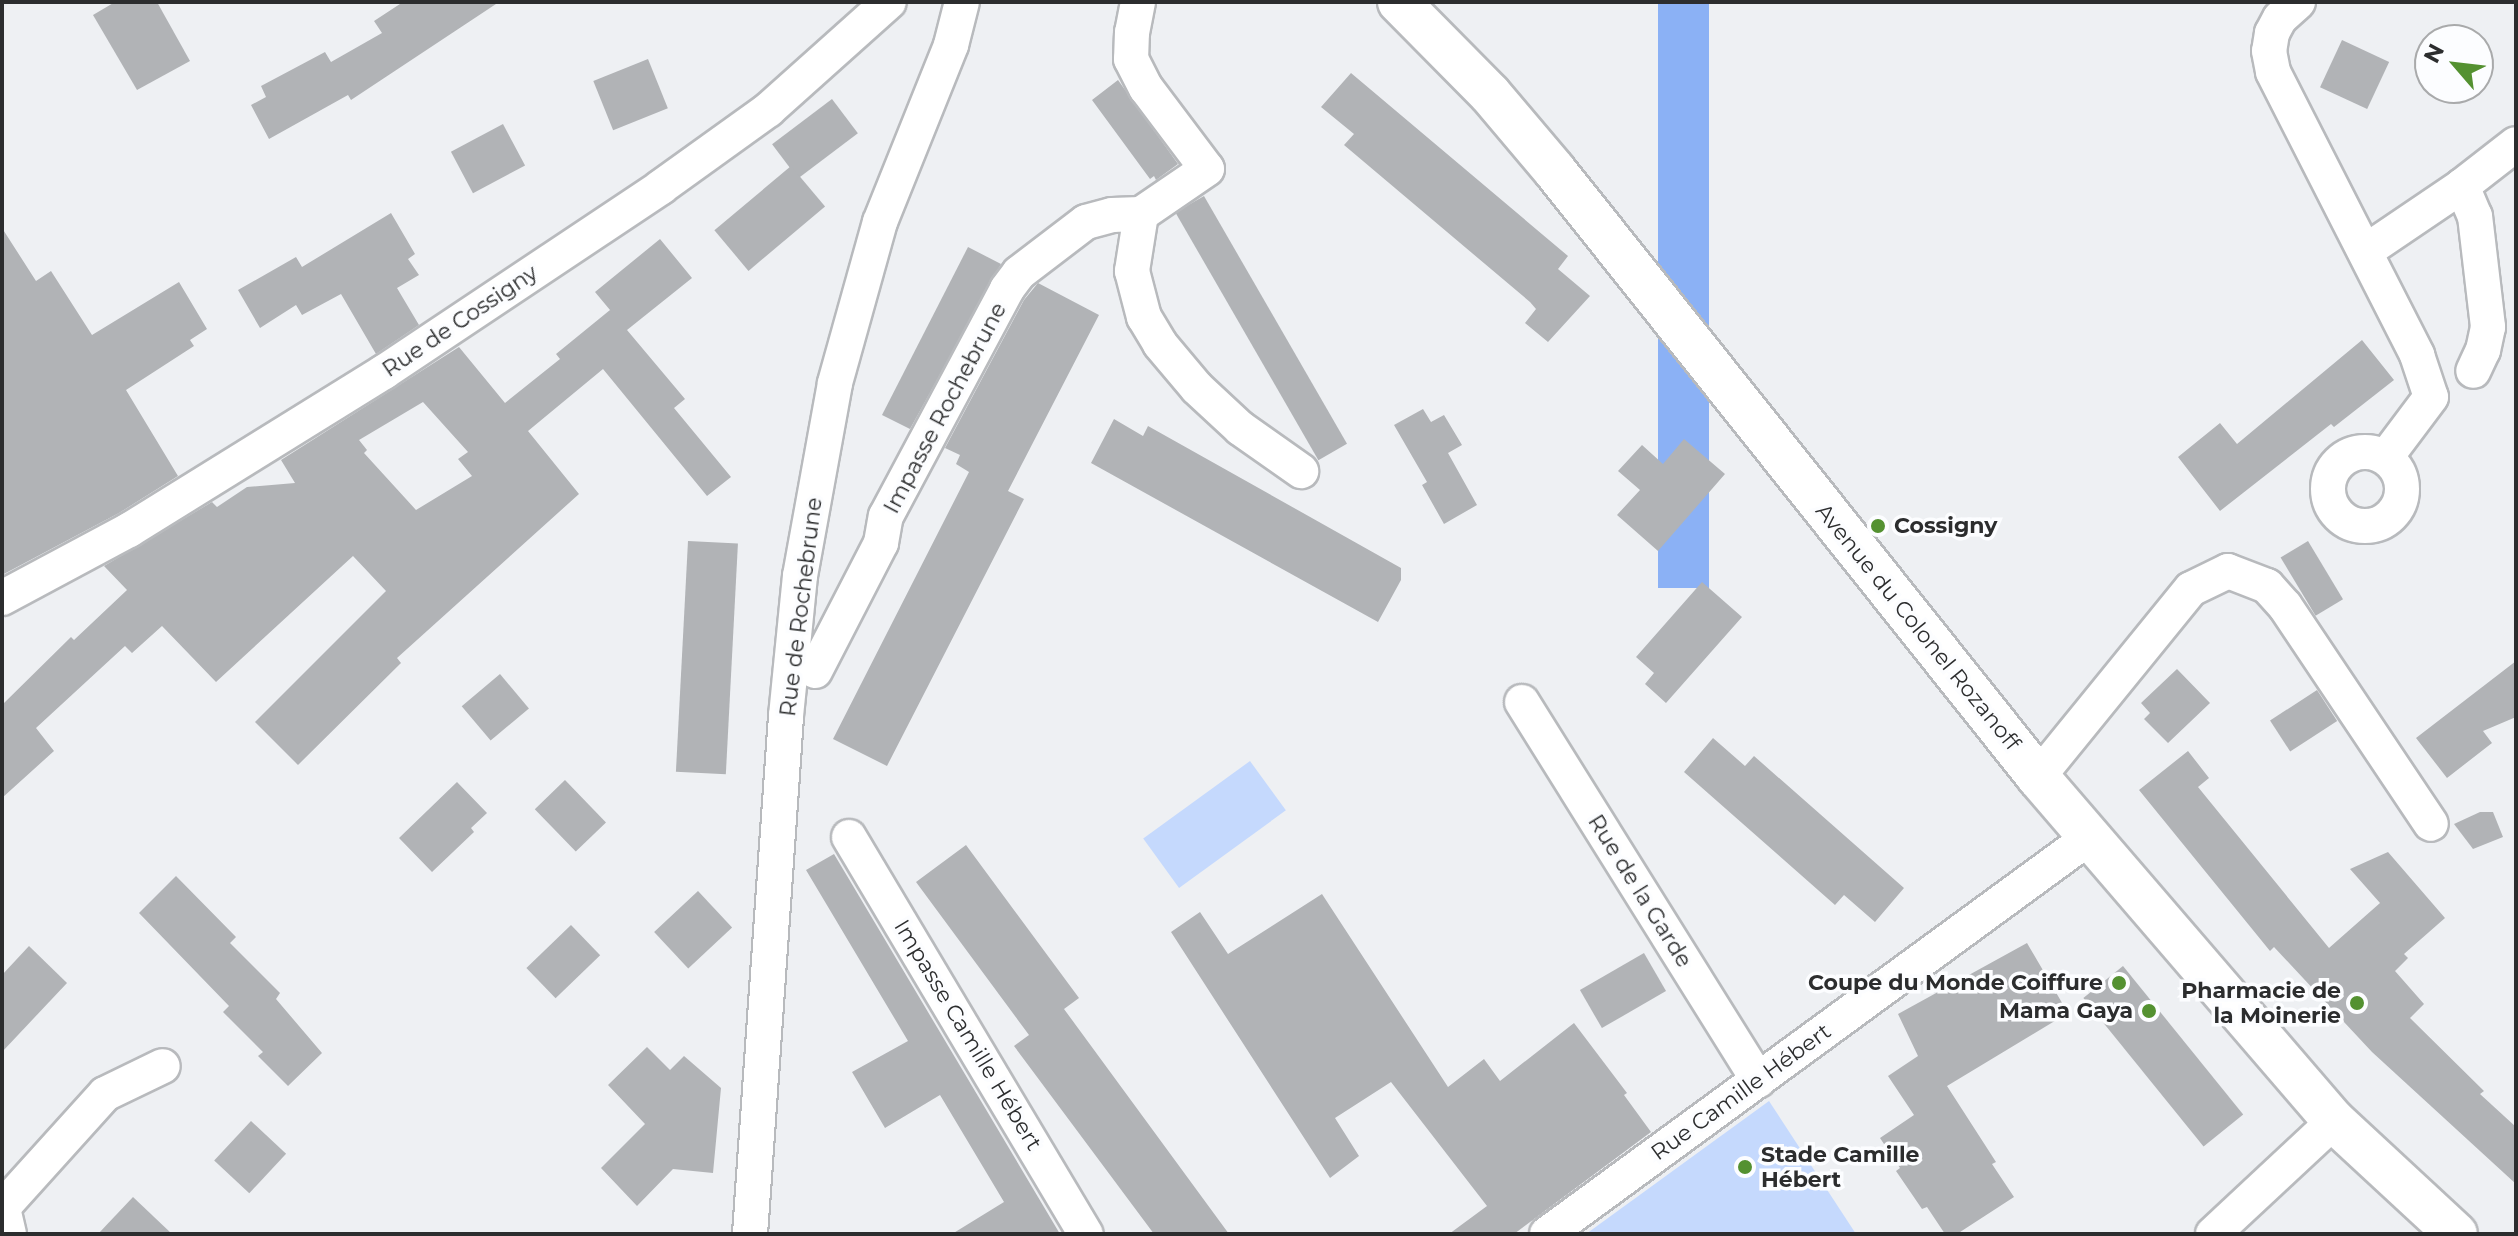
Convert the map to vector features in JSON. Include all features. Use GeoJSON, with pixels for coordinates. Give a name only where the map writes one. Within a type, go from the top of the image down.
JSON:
{"type":"FeatureCollection","features":[{"type":"Feature","properties":{"kind":"street","name":"Rue de Cossigny"},"geometry":{"type":"LineString","coordinates":[[2,598],[129,530],[384,372],[661,187],[768,110],[889,2]]}},
{"type":"Feature","properties":{"kind":"street","name":"Rue de Rochebrune"},"geometry":{"type":"LineString","coordinates":[[750,1234],[786,716],[800,576],[835,383],[875,237],[951,45],[962,2]]}},
{"type":"Feature","properties":{"kind":"street"},"geometry":{"type":"LineString","coordinates":[[1138,2],[1131,59],[1146,88],[1207,169],[1141,214],[1132,271],[1135,293],[1144,317],[1160,344],[1197,388],[1240,428],[1301,471]]}},
{"type":"Feature","properties":{"kind":"street","name":"Avenue du Colonel Rozanoff"},"geometry":{"type":"LineString","coordinates":[[1399,2],[1490,94],[1555,171],[2038,777],[2334,1121],[2456,1234]]}},
{"type":"Feature","properties":{"kind":"street"},"geometry":{"type":"LineString","coordinates":[[2298,2],[2280,18],[2272,33],[2269,51],[2273,72],[2417,355],[2431,397],[2386,457]]}},
{"type":"Feature","properties":{"kind":"street"},"geometry":{"type":"LineString","coordinates":[[2366,251],[2462,186],[2516,144]]}},
{"type":"Feature","properties":{"kind":"street"},"geometry":{"type":"LineString","coordinates":[[2462,186],[2475,216],[2488,327],[2483,350],[2473,371]]}},
{"type":"Feature","properties":{"kind":"street","name":"Impasse Rochebrune"},"geometry":{"type":"LineString","coordinates":[[815,671],[881,543],[886,516],[1007,289],[1019,273],[1086,222],[1112,215],[1141,214]]}},
{"type":"Feature","properties":{"kind":"street"},"geometry":{"type":"LineString","coordinates":[[2038,777],[2191,589],[2228,571],[2267,586],[2285,606],[2369,737],[2431,824]]}},
{"type":"Feature","properties":{"kind":"street","name":"Rue de la Garde"},"geometry":{"type":"LineString","coordinates":[[1522,702],[1758,1080]]}},
{"type":"Feature","properties":{"kind":"street","name":"Impasse Camille Hébert"},"geometry":{"type":"LineString","coordinates":[[849,837],[1086,1234]]}},
{"type":"Feature","properties":{"kind":"street","name":"Rue Camille Hébert"},"geometry":{"type":"LineString","coordinates":[[1547,1234],[2090,837]]}},
{"type":"Feature","properties":{"kind":"street"},"geometry":{"type":"LineString","coordinates":[[9,1234],[3,1207],[105,1094],[163,1066]]}},
{"type":"Feature","properties":{"kind":"street"},"geometry":{"type":"LineString","coordinates":[[2213,1234],[2334,1121]]}},
{"type":"Feature","properties":{"kind":"shaded area"},"geometry":{"type":"Polygon","coordinates":[[[1250,761],[1286,810],[1179,888],[1143,839],[1250,761]]]}},
{"type":"Feature","properties":{"kind":"shaded area","name":"Stade Camille Hébert"},"geometry":{"type":"Polygon","coordinates":[[[1769,1101],[1856,1234],[1586,1234],[1769,1101]]]}},
{"type":"Feature","properties":{"kind":"water"},"geometry":{"type":"Polygon","coordinates":[[[1658,2],[1709,2],[1709,588],[1658,588],[1658,2]]]}},
{"type":"Feature","properties":{"kind":"building"},"geometry":{"type":"Polygon","coordinates":[[[115,2],[157,2],[190,61],[137,90],[93,15],[115,2]]]}},
{"type":"Feature","properties":{"kind":"building"},"geometry":{"type":"Polygon","coordinates":[[[403,2],[499,2],[351,100],[348,95],[269,139],[251,105],[266,97],[261,86],[325,52],[331,62],[382,33],[374,21],[403,2]]]}},
{"type":"Feature","properties":{"kind":"building"},"geometry":{"type":"Polygon","coordinates":[[[2342,40],[2389,62],[2367,109],[2320,87],[2342,40]]]}},
{"type":"Feature","properties":{"kind":"building"},"geometry":{"type":"Polygon","coordinates":[[[648,59],[668,108],[613,130],[593,81],[648,59]]]}},
{"type":"Feature","properties":{"kind":"building"},"geometry":{"type":"Polygon","coordinates":[[[1351,73],[1568,256],[1558,269],[1590,296],[1548,342],[1525,323],[1536,309],[1530,302],[1344,145],[1354,134],[1321,107],[1351,73]]]}},
{"type":"Feature","properties":{"kind":"building"},"geometry":{"type":"Polygon","coordinates":[[[1118,80],[1178,164],[1156,180],[1154,176],[1150,179],[1092,100],[1118,80]]]}},
{"type":"Feature","properties":{"kind":"building"},"geometry":{"type":"Polygon","coordinates":[[[832,99],[858,133],[798,178],[772,144],[832,99]]]}},
{"type":"Feature","properties":{"kind":"building"},"geometry":{"type":"Polygon","coordinates":[[[503,124],[525,165],[473,193],[451,152],[503,124]]]}},
{"type":"Feature","properties":{"kind":"building"},"geometry":{"type":"Polygon","coordinates":[[[791,166],[825,207],[748,271],[714,230],[791,166]]]}},
{"type":"Feature","properties":{"kind":"building"},"geometry":{"type":"Polygon","coordinates":[[[1204,196],[1347,444],[1318,460],[1175,212],[1204,196]]]}},
{"type":"Feature","properties":{"kind":"building"},"geometry":{"type":"Polygon","coordinates":[[[391,213],[415,254],[408,259],[419,275],[397,288],[419,325],[376,354],[341,294],[302,315],[296,305],[260,328],[238,290],[296,257],[302,267],[391,213]]]}},
{"type":"Feature","properties":{"kind":"building"},"geometry":{"type":"Polygon","coordinates":[[[2,228],[36,281],[51,271],[92,335],[179,282],[207,329],[190,340],[194,346],[126,390],[178,476],[119,513],[2,575],[2,228]]]}},
{"type":"Feature","properties":{"kind":"building"},"geometry":{"type":"Polygon","coordinates":[[[660,239],[692,278],[627,330],[685,399],[674,408],[731,477],[707,496],[603,369],[528,431],[579,494],[397,658],[401,663],[298,765],[255,722],[386,591],[353,556],[216,682],[162,626],[132,653],[125,646],[36,728],[54,751],[2,798],[2,705],[71,637],[74,640],[127,590],[104,566],[212,502],[217,507],[247,487],[295,483],[281,460],[459,347],[505,403],[560,359],[556,354],[610,310],[595,292],[660,239]],[[423,402],[359,440],[367,450],[364,453],[416,510],[472,476],[458,459],[468,452],[423,402]]]}},
{"type":"Feature","properties":{"kind":"building"},"geometry":{"type":"Polygon","coordinates":[[[968,247],[1001,264],[910,429],[882,415],[968,247]]]}},
{"type":"Feature","properties":{"kind":"building"},"geometry":{"type":"Polygon","coordinates":[[[1038,283],[1099,315],[1008,491],[1024,499],[887,766],[833,739],[969,472],[956,464],[960,455],[945,448],[1024,300],[1038,283]]]}},
{"type":"Feature","properties":{"kind":"building"},"geometry":{"type":"Polygon","coordinates":[[[2362,340],[2394,380],[2334,427],[2331,424],[2220,511],[2178,457],[2220,423],[2237,444],[2362,340]]]}},
{"type":"Feature","properties":{"kind":"building"},"geometry":{"type":"Polygon","coordinates":[[[1423,409],[1431,422],[1444,415],[1462,445],[1448,453],[1477,505],[1444,524],[1422,485],[1427,482],[1394,425],[1423,409]]]}},
{"type":"Feature","properties":{"kind":"building"},"geometry":{"type":"Polygon","coordinates":[[[1114,419],[1143,436],[1148,426],[1401,568],[1401,580],[1378,622],[1091,463],[1114,419]]]}},
{"type":"Feature","properties":{"kind":"building"},"geometry":{"type":"Polygon","coordinates":[[[1684,439],[1725,474],[1658,551],[1617,515],[1640,490],[1618,471],[1642,445],[1663,464],[1684,439]]]}},
{"type":"Feature","properties":{"kind":"building"},"geometry":{"type":"Polygon","coordinates":[[[688,541],[738,544],[726,774],[676,772],[688,541]]]}},
{"type":"Feature","properties":{"kind":"building"},"geometry":{"type":"Polygon","coordinates":[[[2308,541],[2343,599],[2316,616],[2281,557],[2308,541]]]}},
{"type":"Feature","properties":{"kind":"building"},"geometry":{"type":"Polygon","coordinates":[[[1702,582],[1742,617],[1666,703],[1645,684],[1654,673],[1636,657],[1702,582]]]}},
{"type":"Feature","properties":{"kind":"building"},"geometry":{"type":"Polygon","coordinates":[[[2516,661],[2516,717],[2483,731],[2492,743],[2447,778],[2416,738],[2516,661]]]}},
{"type":"Feature","properties":{"kind":"building"},"geometry":{"type":"Polygon","coordinates":[[[2177,669],[2210,703],[2168,743],[2144,719],[2150,713],[2141,703],[2177,669]]]}},
{"type":"Feature","properties":{"kind":"building"},"geometry":{"type":"Polygon","coordinates":[[[500,674],[529,708],[491,741],[462,706],[500,674]]]}},
{"type":"Feature","properties":{"kind":"building"},"geometry":{"type":"Polygon","coordinates":[[[2317,690],[2337,721],[2290,752],[2270,720],[2317,690]]]}},
{"type":"Feature","properties":{"kind":"building"},"geometry":{"type":"Polygon","coordinates":[[[1713,738],[1745,766],[1754,756],[1904,888],[1875,922],[1844,895],[1835,905],[1684,772],[1713,738]]]}},
{"type":"Feature","properties":{"kind":"building"},"geometry":{"type":"Polygon","coordinates":[[[2188,751],[2209,778],[2198,787],[2329,948],[2380,903],[2350,869],[2388,852],[2445,918],[2404,954],[2408,958],[2395,971],[2424,1004],[2410,1018],[2484,1091],[2480,1094],[2516,1127],[2516,1184],[2372,1052],[2274,947],[2270,951],[2139,790],[2188,751]]]}},
{"type":"Feature","properties":{"kind":"building"},"geometry":{"type":"Polygon","coordinates":[[[565,780],[606,822],[576,852],[535,809],[565,780]]]}},
{"type":"Feature","properties":{"kind":"building"},"geometry":{"type":"Polygon","coordinates":[[[457,782],[487,813],[471,828],[474,832],[432,872],[399,838],[457,782]]]}},
{"type":"Feature","properties":{"kind":"building"},"geometry":{"type":"Polygon","coordinates":[[[2480,812],[2493,812],[2503,837],[2473,849],[2454,824],[2480,812]]]}},
{"type":"Feature","properties":{"kind":"building"},"geometry":{"type":"Polygon","coordinates":[[[966,845],[1079,998],[1064,1009],[1229,1234],[1154,1234],[1014,1046],[1029,1035],[916,882],[966,845]]]}},
{"type":"Feature","properties":{"kind":"building"},"geometry":{"type":"Polygon","coordinates":[[[834,854],[1060,1234],[952,1234],[1004,1202],[940,1095],[885,1128],[852,1072],[908,1041],[806,870],[834,854]]]}},
{"type":"Feature","properties":{"kind":"building"},"geometry":{"type":"Polygon","coordinates":[[[176,876],[236,937],[230,943],[280,993],[276,999],[322,1053],[288,1086],[258,1056],[263,1052],[223,1012],[229,1006],[139,913],[176,876]]]}},
{"type":"Feature","properties":{"kind":"building"},"geometry":{"type":"Polygon","coordinates":[[[698,891],[732,928],[688,968],[654,932],[698,891]]]}},
{"type":"Feature","properties":{"kind":"building"},"geometry":{"type":"Polygon","coordinates":[[[1322,894],[1448,1087],[1484,1059],[1500,1081],[1574,1023],[1627,1093],[1624,1095],[1651,1132],[1514,1234],[1449,1234],[1487,1206],[1391,1082],[1335,1118],[1359,1156],[1330,1178],[1171,932],[1200,912],[1228,954],[1322,894]]]}},
{"type":"Feature","properties":{"kind":"building"},"geometry":{"type":"Polygon","coordinates":[[[571,925],[600,955],[556,998],[526,968],[571,925]]]}},
{"type":"Feature","properties":{"kind":"building"},"geometry":{"type":"Polygon","coordinates":[[[2027,943],[2068,1013],[1947,1086],[1996,1162],[1992,1164],[2014,1197],[1957,1234],[1945,1234],[1927,1207],[1922,1209],[1896,1171],[1900,1168],[1880,1138],[1914,1115],[1888,1076],[1918,1056],[1898,1014],[2027,943]]]}},
{"type":"Feature","properties":{"kind":"building"},"geometry":{"type":"Polygon","coordinates":[[[29,946],[67,983],[2,1052],[2,975],[29,946]]]}},
{"type":"Feature","properties":{"kind":"building"},"geometry":{"type":"Polygon","coordinates":[[[1644,953],[1666,991],[1602,1028],[1580,990],[1644,953]]]}},
{"type":"Feature","properties":{"kind":"building"},"geometry":{"type":"Polygon","coordinates":[[[2123,966],[2243,1114],[2204,1147],[2083,998],[2123,966]]]}},
{"type":"Feature","properties":{"kind":"building"},"geometry":{"type":"Polygon","coordinates":[[[647,1047],[670,1070],[684,1056],[721,1088],[713,1173],[673,1169],[637,1206],[601,1168],[645,1124],[608,1085],[647,1047]]]}},
{"type":"Feature","properties":{"kind":"building"},"geometry":{"type":"Polygon","coordinates":[[[251,1121],[286,1154],[249,1193],[214,1160],[251,1121]]]}},
{"type":"Feature","properties":{"kind":"building"},"geometry":{"type":"Polygon","coordinates":[[[133,1197],[172,1234],[98,1234],[133,1197]]]}},
{"type":"Feature","properties":{"kind":"place","name":"Cossigny"},"geometry":{"type":"Point","coordinates":[1878,526]}},
{"type":"Feature","properties":{"kind":"place","name":"Coupe du Monde Coiffure"},"geometry":{"type":"Point","coordinates":[2119,983]}},
{"type":"Feature","properties":{"kind":"place","name":"Pharmacie de la Moinerie"},"geometry":{"type":"Point","coordinates":[2357,1003]}},
{"type":"Feature","properties":{"kind":"place","name":"Mama Gaya"},"geometry":{"type":"Point","coordinates":[2149,1011]}},
{"type":"Feature","properties":{"kind":"place","name":"Stade Camille Hébert"},"geometry":{"type":"Point","coordinates":[1745,1167]}}]}
